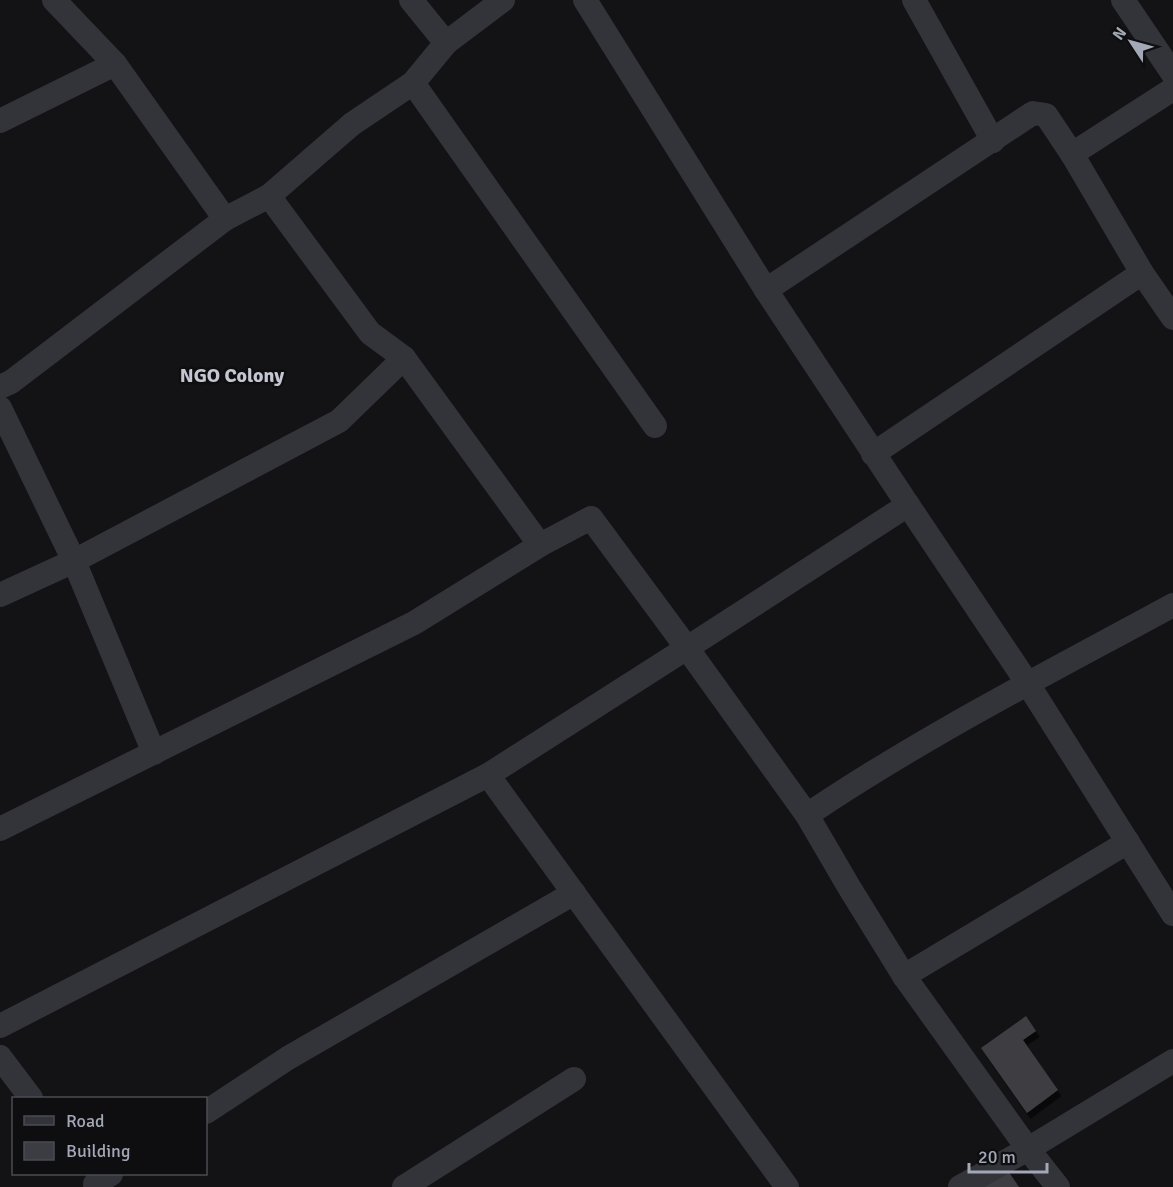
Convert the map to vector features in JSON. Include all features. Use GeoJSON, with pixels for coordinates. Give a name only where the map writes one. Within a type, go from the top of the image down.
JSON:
{"type":"FeatureCollection","features":[{"type":"Feature","properties":{"kind":"street"},"geometry":{"type":"LineString","coordinates":[[54,0],[115,64],[225,219]]}},
{"type":"Feature","properties":{"kind":"street"},"geometry":{"type":"LineString","coordinates":[[411,0],[446,43]]}},
{"type":"Feature","properties":{"kind":"street"},"geometry":{"type":"LineString","coordinates":[[0,387],[11,382],[225,219],[269,196],[352,124],[413,83],[446,43],[503,0]]}},
{"type":"Feature","properties":{"kind":"street"},"geometry":{"type":"LineString","coordinates":[[585,0],[766,290],[1028,684],[1173,914]]}},
{"type":"Feature","properties":{"kind":"street"},"geometry":{"type":"LineString","coordinates":[[915,0],[993,141]]}},
{"type":"Feature","properties":{"kind":"street"},"geometry":{"type":"LineString","coordinates":[[1123,0],[1173,74]]}},
{"type":"Feature","properties":{"kind":"street"},"geometry":{"type":"LineString","coordinates":[[0,122],[115,64]]}},
{"type":"Feature","properties":{"kind":"street"},"geometry":{"type":"LineString","coordinates":[[413,83],[655,426]]}},
{"type":"Feature","properties":{"kind":"street"},"geometry":{"type":"LineString","coordinates":[[1072,154],[1173,89]]}},
{"type":"Feature","properties":{"kind":"street"},"geometry":{"type":"LineString","coordinates":[[766,290],[1033,113],[1046,115],[1072,154],[1142,273],[1173,318]]}},
{"type":"Feature","properties":{"kind":"street"},"geometry":{"type":"LineString","coordinates":[[269,196],[370,333],[404,358],[540,545]]}},
{"type":"Feature","properties":{"kind":"street"},"geometry":{"type":"LineString","coordinates":[[873,454],[1142,273]]}},
{"type":"Feature","properties":{"kind":"street"},"geometry":{"type":"LineString","coordinates":[[0,595],[74,561],[339,421],[404,358]]}},
{"type":"Feature","properties":{"kind":"street"},"geometry":{"type":"LineString","coordinates":[[0,408],[74,561],[154,753]]}},
{"type":"Feature","properties":{"kind":"street"},"geometry":{"type":"LineString","coordinates":[[0,1026],[489,775],[908,505]]}},
{"type":"Feature","properties":{"kind":"street"},"geometry":{"type":"LineString","coordinates":[[0,829],[414,624],[540,545],[591,518],[807,814],[904,976],[1028,1149],[1058,1187]]}},
{"type":"Feature","properties":{"kind":"street"},"geometry":{"type":"LineString","coordinates":[[807,814],[858,781],[979,710],[1173,605]]}},
{"type":"Feature","properties":{"kind":"street"},"geometry":{"type":"LineString","coordinates":[[489,775],[787,1187]]}},
{"type":"Feature","properties":{"kind":"street"},"geometry":{"type":"LineString","coordinates":[[904,976],[1128,842]]}},
{"type":"Feature","properties":{"kind":"street"},"geometry":{"type":"LineString","coordinates":[[207,1111],[288,1059],[574,893]]}},
{"type":"Feature","properties":{"kind":"street"},"geometry":{"type":"LineString","coordinates":[[1,1061],[30,1097]]}},
{"type":"Feature","properties":{"kind":"street"},"geometry":{"type":"LineString","coordinates":[[960,1187],[1028,1149],[1173,1061]]}},
{"type":"Feature","properties":{"kind":"street"},"geometry":{"type":"LineString","coordinates":[[404,1187],[574,1080]]}},
{"type":"Feature","properties":{"kind":"building"},"geometry":{"type":"Polygon","coordinates":[[[1026,1016],[1036,1031],[1023,1040],[1058,1090],[1027,1113],[981,1048],[1026,1016]]]}},
{"type":"Feature","properties":{"kind":"building"},"geometry":{"type":"Polygon","coordinates":[[[1004,1165],[1019,1187],[972,1187],[1004,1165]]]}},
{"type":"Feature","properties":{"kind":"district","name":"NGO Colony"},"geometry":{"type":"Point","coordinates":[232,375]}}]}
